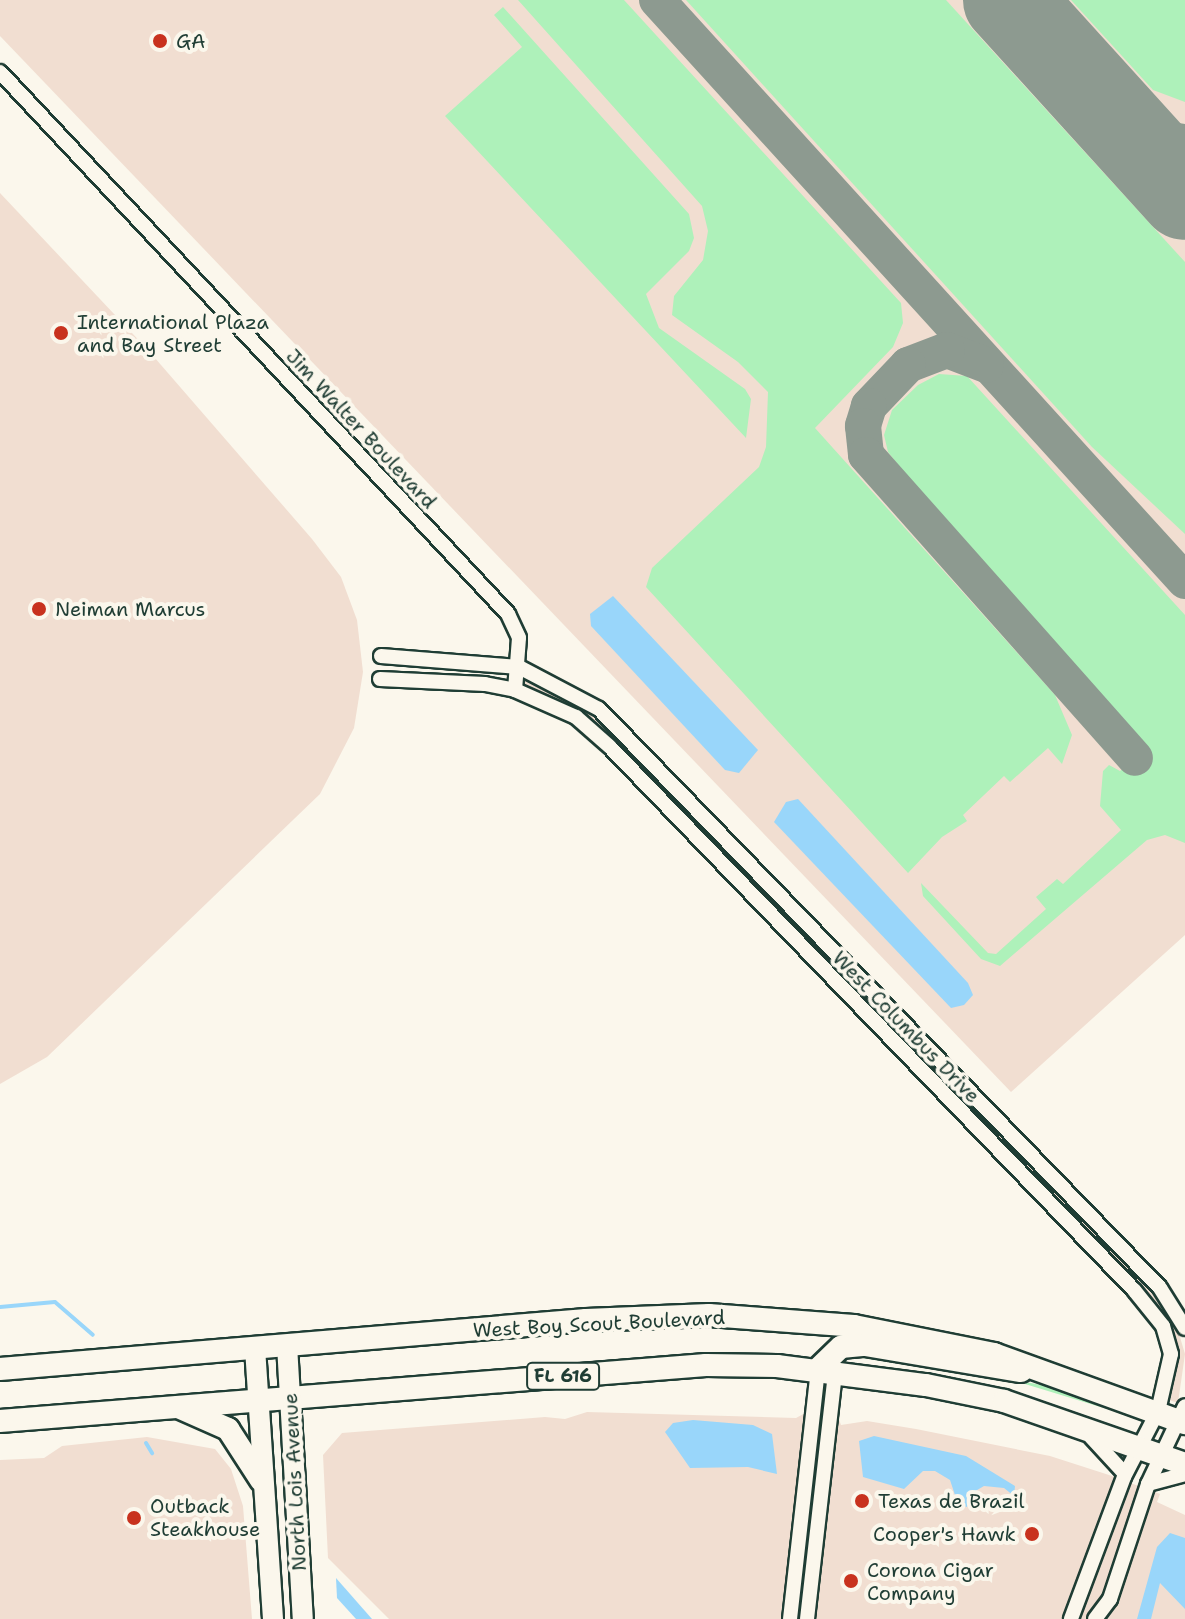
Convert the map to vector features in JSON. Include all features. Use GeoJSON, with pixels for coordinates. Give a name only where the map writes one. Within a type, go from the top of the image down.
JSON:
{"type":"FeatureCollection","features":[{"type":"Feature","properties":{"kind":"main road","name":"West Boy Scout Boulevard"},"geometry":{"type":"LineString","coordinates":[[0,1369],[586,1320],[709,1315],[854,1326],[994,1354],[1158,1411],[1184,1417]]}},
{"type":"Feature","properties":{"kind":"main road"},"geometry":{"type":"LineString","coordinates":[[826,1371],[841,1347],[865,1345],[1006,1373],[1038,1369]]}},
{"type":"Feature","properties":{"kind":"main road","name":"FL 616"},"geometry":{"type":"LineString","coordinates":[[0,1421],[256,1397],[706,1365],[826,1371],[926,1385],[1075,1424],[1140,1445],[1185,1464]]}},
{"type":"Feature","properties":{"kind":"main road"},"geometry":{"type":"LineString","coordinates":[[173,1405],[228,1429],[261,1480]]}},
{"type":"Feature","properties":{"kind":"street","name":"Jim Walter Boulevard"},"geometry":{"type":"LineString","coordinates":[[0,72],[508,614],[518,627],[519,667],[515,690]]}},
{"type":"Feature","properties":{"kind":"street"},"geometry":{"type":"LineString","coordinates":[[381,656],[519,667]]}},
{"type":"Feature","properties":{"kind":"street","name":"West Columbus Drive"},"geometry":{"type":"LineString","coordinates":[[519,667],[599,709],[624,731],[1160,1288],[1185,1328]]}},
{"type":"Feature","properties":{"kind":"street","name":"West Columbus Drive"},"geometry":{"type":"LineString","coordinates":[[380,679],[445,680],[515,690],[576,717],[609,746],[1134,1290],[1163,1326],[1171,1354],[1158,1411],[1125,1474],[1071,1619]]}},
{"type":"Feature","properties":{"kind":"street","name":"North Lois Avenue"},"geometry":{"type":"LineString","coordinates":[[287,1345],[303,1619]]}},
{"type":"Feature","properties":{"kind":"street","name":"North Lois Avenue"},"geometry":{"type":"LineString","coordinates":[[255,1348],[261,1480],[273,1619]]}},
{"type":"Feature","properties":{"kind":"street"},"geometry":{"type":"LineString","coordinates":[[807,1619],[817,1537],[826,1371]]}},
{"type":"Feature","properties":{"kind":"street"},"geometry":{"type":"LineString","coordinates":[[790,1619],[826,1371]]}},
{"type":"Feature","properties":{"kind":"street"},"geometry":{"type":"LineString","coordinates":[[1095,1619],[1110,1599],[1148,1484],[1184,1417]]}},
{"type":"Feature","properties":{"kind":"street"},"geometry":{"type":"LineString","coordinates":[[1075,1424],[1112,1455],[1125,1474]]}},
{"type":"Feature","properties":{"kind":"street"},"geometry":{"type":"LineString","coordinates":[[1148,1484],[1185,1474]]}},
{"type":"Feature","properties":{"kind":"street"},"geometry":{"type":"LineString","coordinates":[[798,1548],[817,1537]]}},
{"type":"Feature","properties":{"kind":"shaded area"},"geometry":{"type":"Polygon","coordinates":[[[0,0],[1185,0],[1185,935],[1011,1092],[0,36],[0,0]]]}},
{"type":"Feature","properties":{"kind":"shaded area"},"geometry":{"type":"Polygon","coordinates":[[[0,193],[148,350],[312,539],[341,577],[357,620],[363,672],[354,728],[320,794],[47,1057],[0,1084],[0,193]]]}},
{"type":"Feature","properties":{"kind":"shaded area"},"geometry":{"type":"Polygon","coordinates":[[[524,678],[595,715],[618,737],[1155,1293],[1174,1317],[1185,1354],[1178,1403],[1169,1400],[1179,1354],[1169,1321],[1140,1284],[615,740],[580,710],[524,685],[524,678]]]}},
{"type":"Feature","properties":{"kind":"shaded area"},"geometry":{"type":"Polygon","coordinates":[[[587,1412],[796,1418],[807,1412],[837,1414],[841,1425],[867,1421],[916,1429],[1050,1456],[1109,1475],[1160,1494],[1157,1502],[1185,1515],[1185,1619],[389,1619],[328,1558],[323,1455],[342,1433],[545,1417],[565,1419],[587,1412]]]}},
{"type":"Feature","properties":{"kind":"shaded area"},"geometry":{"type":"Polygon","coordinates":[[[147,1437],[215,1449],[231,1469],[243,1506],[252,1619],[0,1619],[0,1460],[44,1458],[62,1446],[147,1437]]]}},
{"type":"Feature","properties":{"kind":"green space"},"geometry":{"type":"Polygon","coordinates":[[[518,0],[624,0],[901,303],[903,323],[893,347],[815,428],[1055,695],[1072,735],[1062,764],[1048,748],[1010,782],[1004,776],[963,815],[967,821],[942,837],[908,873],[646,587],[652,568],[759,467],[766,447],[768,392],[738,362],[672,315],[674,296],[703,260],[708,231],[702,206],[518,0]]]}},
{"type":"Feature","properties":{"kind":"green space"},"geometry":{"type":"Polygon","coordinates":[[[686,0],[946,0],[1185,262],[1185,534],[1092,447],[686,0]]]}},
{"type":"Feature","properties":{"kind":"green space"},"geometry":{"type":"Polygon","coordinates":[[[1071,0],[1185,0],[1185,102],[1153,90],[1071,0]]]}},
{"type":"Feature","properties":{"kind":"green space"},"geometry":{"type":"Polygon","coordinates":[[[503,7],[689,214],[694,238],[689,251],[646,294],[659,328],[745,389],[751,399],[746,438],[445,116],[522,47],[494,15],[503,7]]]}},
{"type":"Feature","properties":{"kind":"green space"},"geometry":{"type":"Polygon","coordinates":[[[939,374],[967,376],[1185,615],[1185,843],[1165,835],[1147,840],[1000,966],[981,959],[923,896],[921,883],[988,953],[996,954],[1046,909],[1036,897],[1057,879],[1063,884],[1121,830],[1100,806],[1103,771],[1109,765],[1120,771],[1146,748],[949,530],[888,452],[884,435],[892,410],[918,385],[939,374]]]}},
{"type":"Feature","properties":{"kind":"green space"},"geometry":{"type":"Polygon","coordinates":[[[857,1350],[1047,1386],[1107,1409],[1012,1380],[842,1355],[857,1350]]]}},
{"type":"Feature","properties":{"kind":"water"},"geometry":{"type":"Polygon","coordinates":[[[613,596],[758,750],[739,773],[725,770],[591,626],[590,614],[613,596]]]}},
{"type":"Feature","properties":{"kind":"water"},"geometry":{"type":"Polygon","coordinates":[[[798,799],[968,983],[973,995],[964,1005],[951,1008],[774,822],[786,802],[798,799]]]}},
{"type":"Feature","properties":{"kind":"water"},"geometry":{"type":"Polygon","coordinates":[[[693,1420],[753,1425],[772,1434],[777,1474],[748,1467],[690,1468],[665,1432],[673,1423],[693,1420]]]}},
{"type":"Feature","properties":{"kind":"water"},"geometry":{"type":"Polygon","coordinates":[[[874,1436],[966,1456],[1015,1486],[1014,1496],[1004,1488],[984,1486],[972,1493],[967,1507],[958,1504],[950,1480],[935,1471],[923,1471],[904,1489],[863,1477],[859,1441],[874,1436]]]}},
{"type":"Feature","properties":{"kind":"water"},"geometry":{"type":"Polygon","coordinates":[[[1170,1533],[1185,1538],[1185,1609],[1160,1583],[1151,1619],[1137,1619],[1157,1547],[1170,1533]]]}},
{"type":"Feature","properties":{"kind":"water"},"geometry":{"type":"Polygon","coordinates":[[[336,1578],[372,1619],[356,1619],[337,1598],[336,1578]]]}},
{"type":"Feature","properties":{"kind":"waterway"},"geometry":{"type":"LineString","coordinates":[[0,1307],[55,1302],[93,1335]]}},
{"type":"Feature","properties":{"kind":"waterway"},"geometry":{"type":"LineString","coordinates":[[146,1443],[152,1453]]}},
{"type":"Feature","properties":{"kind":"taxiway"},"geometry":{"type":"LineString","coordinates":[[657,0],[1185,581]]}},
{"type":"Feature","properties":{"kind":"taxiway"},"geometry":{"type":"LineString","coordinates":[[1031,20],[1129,124],[1159,138],[1185,142]]}},
{"type":"Feature","properties":{"kind":"taxiway"},"geometry":{"type":"LineString","coordinates":[[986,365],[947,350],[908,365],[869,406],[863,426],[866,455],[1135,758]]}},
{"type":"Feature","properties":{"kind":"runway"},"geometry":{"type":"LineString","coordinates":[[1008,0],[1185,195]]}},
{"type":"Feature","properties":{"kind":"place","name":"GA"},"geometry":{"type":"Point","coordinates":[160,41]}},
{"type":"Feature","properties":{"kind":"place","name":"International Plaza and Bay Street"},"geometry":{"type":"Point","coordinates":[61,333]}},
{"type":"Feature","properties":{"kind":"place","name":"Neiman Marcus"},"geometry":{"type":"Point","coordinates":[39,609]}},
{"type":"Feature","properties":{"kind":"place","name":"Texas de Brazil"},"geometry":{"type":"Point","coordinates":[862,1501]}},
{"type":"Feature","properties":{"kind":"place","name":"Outback Steakhouse"},"geometry":{"type":"Point","coordinates":[134,1518]}},
{"type":"Feature","properties":{"kind":"place","name":"Cooper's Hawk"},"geometry":{"type":"Point","coordinates":[1032,1534]}},
{"type":"Feature","properties":{"kind":"place","name":"Corona Cigar Company"},"geometry":{"type":"Point","coordinates":[851,1581]}}]}
